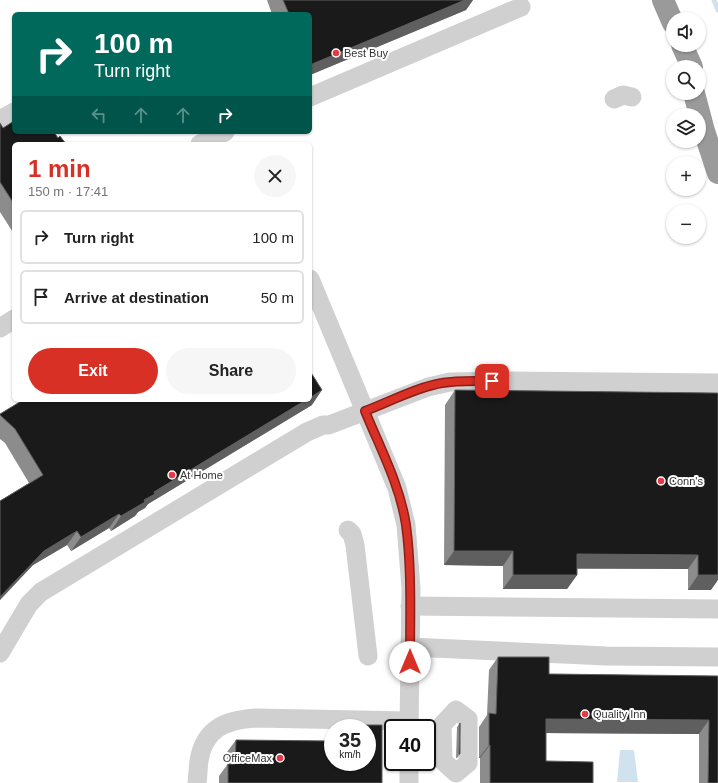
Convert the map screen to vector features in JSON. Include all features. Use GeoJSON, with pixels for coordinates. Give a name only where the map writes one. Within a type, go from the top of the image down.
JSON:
{"type":"FeatureCollection","features":[{"type":"Feature","properties":{"kind":"highway"},"geometry":{"type":"LineString","coordinates":[[663,0],[668,12]]}},
{"type":"Feature","properties":{"kind":"highway"},"geometry":{"type":"LineString","coordinates":[[696,100],[718,173]]}},
{"type":"Feature","properties":{"kind":"highway"},"geometry":{"type":"LineString","coordinates":[[706,100],[718,128]]}},
{"type":"Feature","properties":{"kind":"street"},"geometry":{"type":"LineString","coordinates":[[312,96],[521,7]]}},
{"type":"Feature","properties":{"kind":"street"},"geometry":{"type":"LineString","coordinates":[[0,120],[12,113]]}},
{"type":"Feature","properties":{"kind":"street"},"geometry":{"type":"LineString","coordinates":[[204,142],[221,134]]}},
{"type":"Feature","properties":{"kind":"street"},"geometry":{"type":"LineString","coordinates":[[312,284],[397,488],[406,525],[411,588],[409,719]]}},
{"type":"Feature","properties":{"kind":"street"},"geometry":{"type":"LineString","coordinates":[[0,328],[12,320]]}},
{"type":"Feature","properties":{"kind":"street"},"geometry":{"type":"LineString","coordinates":[[0,653],[29,604],[41,592],[307,432],[323,425],[329,425],[428,386],[450,382],[515,381],[718,383]]}},
{"type":"Feature","properties":{"kind":"street"},"geometry":{"type":"LineString","coordinates":[[348,530],[352,534],[355,545],[368,656]]}},
{"type":"Feature","properties":{"kind":"street"},"geometry":{"type":"LineString","coordinates":[[410,606],[718,609]]}},
{"type":"Feature","properties":{"kind":"street"},"geometry":{"type":"LineString","coordinates":[[410,647],[606,656],[718,657]]}},
{"type":"Feature","properties":{"kind":"street"},"geometry":{"type":"LineString","coordinates":[[197,783],[199,760],[205,742],[214,730],[226,722],[241,718],[256,718],[384,723]]}},
{"type":"Feature","properties":{"kind":"street"},"geometry":{"type":"LineString","coordinates":[[409,771],[409,783]]}},
{"type":"Feature","properties":{"kind":"water"},"geometry":{"type":"Polygon","coordinates":[[[620,750],[634,750],[638,782],[617,782],[620,750]]]}},
{"type":"Feature","properties":{"kind":"building","name":"Best Buy"},"geometry":{"type":"Polygon","coordinates":[[[283,0],[465,0],[312,64],[312,12],[288,12],[283,0]]]}},
{"type":"Feature","properties":{"kind":"building"},"geometry":{"type":"Polygon","coordinates":[[[12,122],[12,134],[55,134],[58,138],[60,136],[64,142],[12,142],[12,201],[0,182],[0,123],[3,128],[12,122]]]}},
{"type":"Feature","properties":{"kind":"building"},"geometry":{"type":"Polygon","coordinates":[[[312,374],[322,390],[312,397],[312,374]]]}},
{"type":"Feature","properties":{"kind":"building"},"geometry":{"type":"Polygon","coordinates":[[[455,390],[718,393],[718,575],[698,575],[698,555],[577,554],[577,575],[513,575],[513,551],[454,551],[455,390]]]}},
{"type":"Feature","properties":{"kind":"building"},"geometry":{"type":"Polygon","coordinates":[[[20,402],[303,402],[154,492],[155,494],[144,500],[145,502],[121,516],[119,514],[81,537],[77,531],[44,551],[0,597],[0,501],[43,475],[15,429],[0,414],[20,402]]]}},
{"type":"Feature","properties":{"kind":"building"},"geometry":{"type":"Polygon","coordinates":[[[498,657],[549,657],[549,674],[718,676],[718,783],[708,783],[709,720],[546,719],[546,761],[593,762],[593,783],[490,783],[489,713],[496,714],[498,657]]]}},
{"type":"Feature","properties":{"kind":"building"},"geometry":{"type":"Polygon","coordinates":[[[460,723],[460,754],[459,754],[460,723]]]}},
{"type":"Feature","properties":{"kind":"building","name":"OfficeMax"},"geometry":{"type":"Polygon","coordinates":[[[376,725],[382,725],[382,783],[228,783],[228,764],[235,764],[236,740],[324,741],[324,771],[376,771],[376,725]]]}},
{"type":"Feature","properties":{"kind":"waterway"},"geometry":{"type":"LineString","coordinates":[[714,0],[718,10]]}},
{"type":"Feature","properties":{"kind":"place","name":"Best Buy"},"geometry":{"type":"Point","coordinates":[336,53]}},
{"type":"Feature","properties":{"kind":"place","name":"At Home"},"geometry":{"type":"Point","coordinates":[172,475]}},
{"type":"Feature","properties":{"kind":"place","name":"Conn's"},"geometry":{"type":"Point","coordinates":[661,481]}},
{"type":"Feature","properties":{"kind":"place","name":"Quality Inn"},"geometry":{"type":"Point","coordinates":[585,714]}},
{"type":"Feature","properties":{"kind":"place","name":"OfficeMax"},"geometry":{"type":"Point","coordinates":[280,758]}},
{"type":"Feature","properties":{"kind":"route"},"geometry":{"type":"LineString","coordinates":[[410,662],[411,588],[406,525],[397,488],[365,411],[428,386],[440,383],[460,381],[492,381]]}}]}
